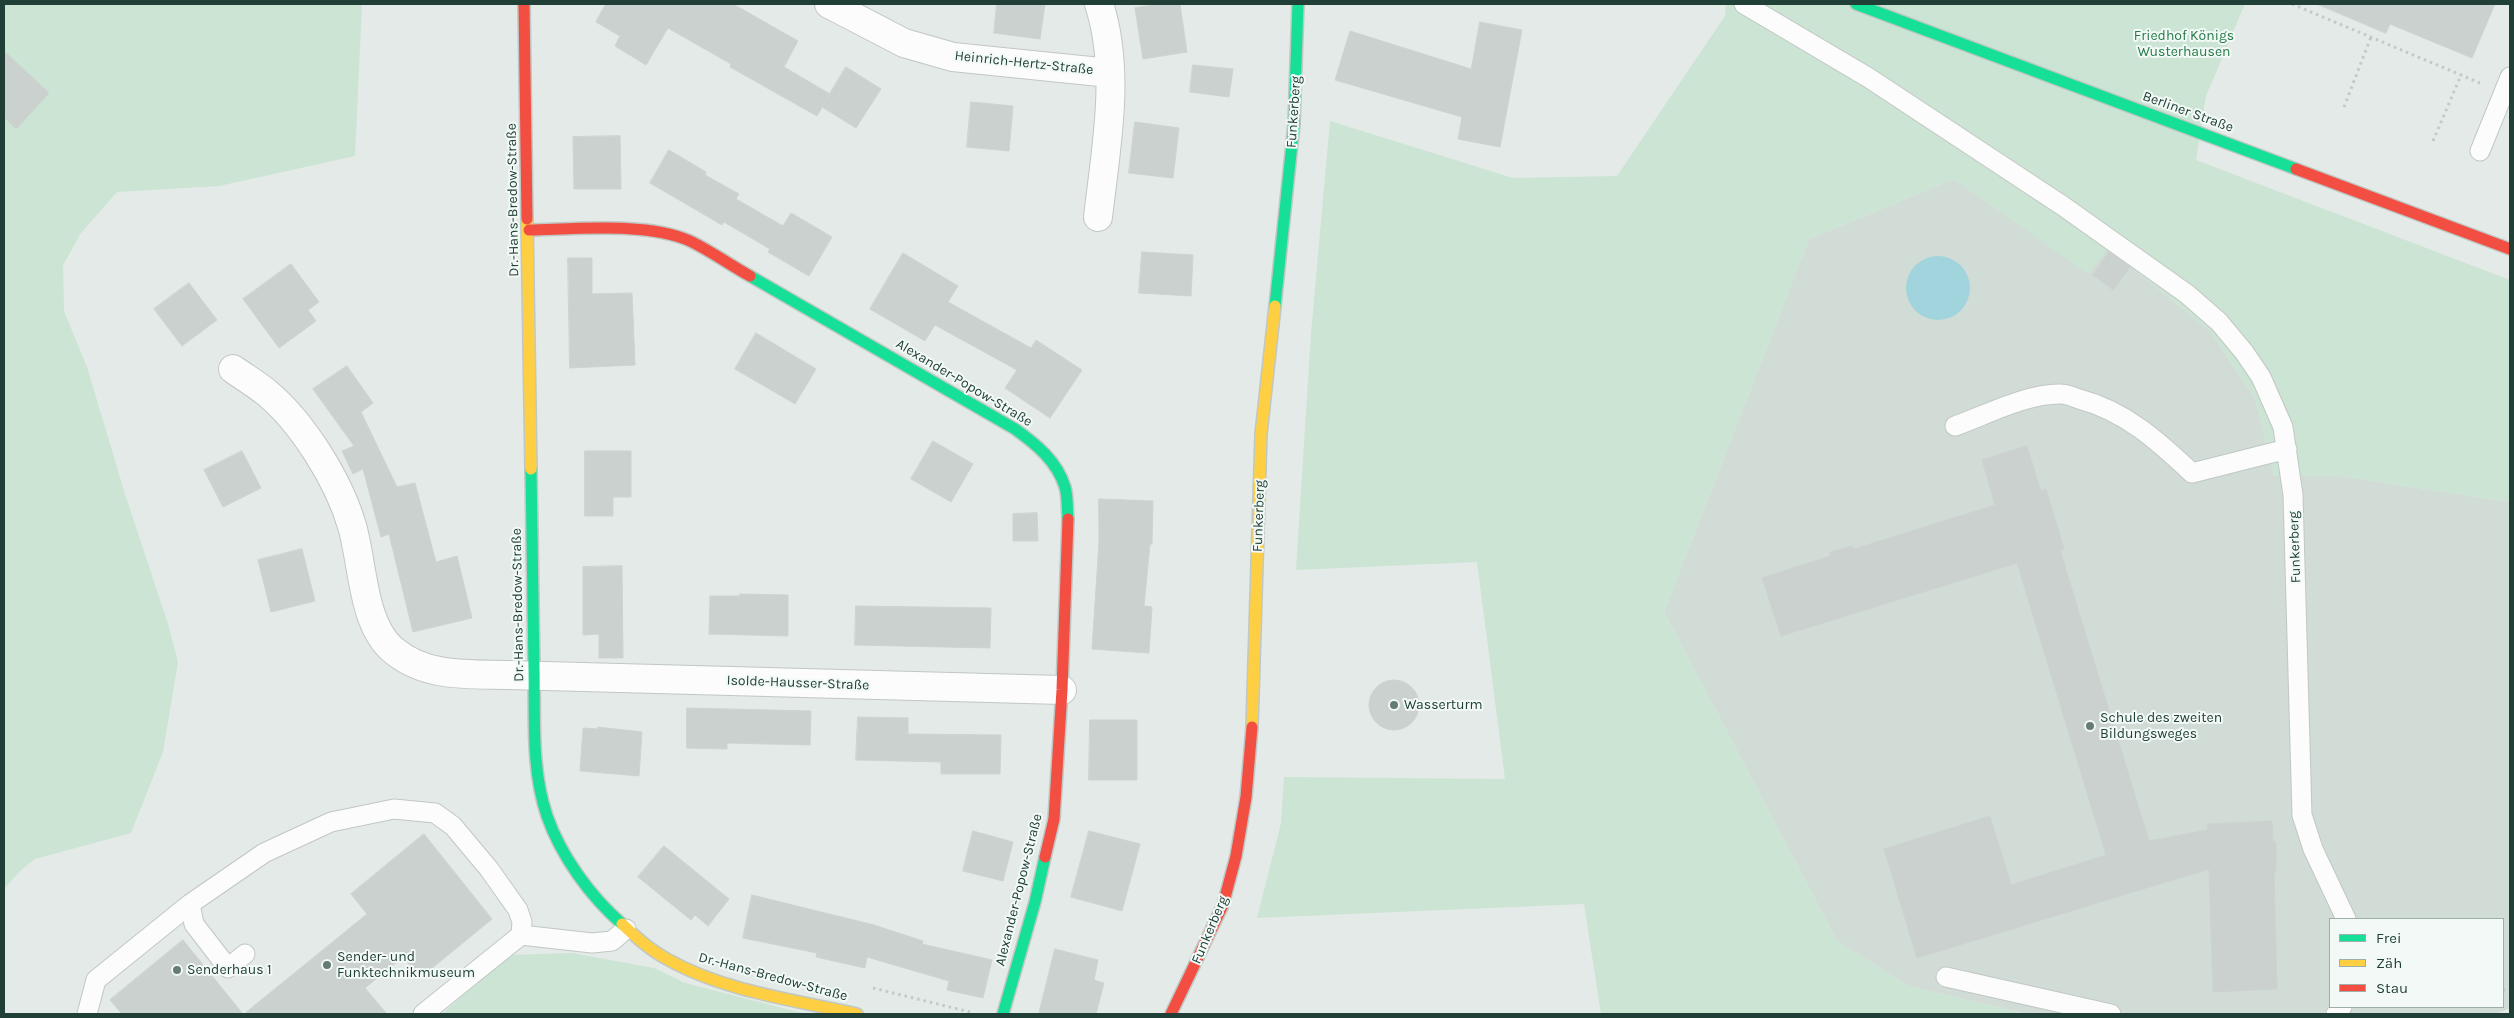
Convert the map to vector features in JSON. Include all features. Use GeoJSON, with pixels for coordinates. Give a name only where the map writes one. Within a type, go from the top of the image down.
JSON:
{"type":"FeatureCollection","features":[{"type":"Feature","properties":{"kind":"street","name":"Dr.-Hans-Bredow-Straße"},"geometry":{"type":"LineString","coordinates":[[524,4],[529,230],[534,676],[540,791],[560,847],[594,895],[626,929],[662,955],[690,971],[773,994],[857,1014]]}},
{"type":"Feature","properties":{"kind":"street","name":"Heinrich-Hertz-Straße"},"geometry":{"type":"LineString","coordinates":[[829,4],[904,43],[954,57],[1110,73]]}},
{"type":"Feature","properties":{"kind":"street"},"geometry":{"type":"LineString","coordinates":[[1098,217],[1109,116],[1110,73],[1099,4]]}},
{"type":"Feature","properties":{"kind":"street","name":"Funkerberg"},"geometry":{"type":"LineString","coordinates":[[1171,1014],[1223,905],[1236,856],[1246,797],[1253,715],[1261,434],[1294,124],[1298,4]]}},
{"type":"Feature","properties":{"kind":"street","name":"Berliner Straße"},"geometry":{"type":"LineString","coordinates":[[1856,4],[2510,249]]}},
{"type":"Feature","properties":{"kind":"street","name":"Alexander-Popow-Straße"},"geometry":{"type":"LineString","coordinates":[[529,230],[645,230],[668,234],[689,241],[1015,429],[1039,446],[1055,467],[1065,488],[1068,522],[1062,690],[1054,819],[1035,902],[1003,1014]]}},
{"type":"Feature","properties":{"kind":"street","name":"Isolde-Hausser-Straße"},"geometry":{"type":"LineString","coordinates":[[233,369],[268,394],[302,431],[331,477],[352,525],[371,612],[381,636],[392,650],[422,668],[442,672],[534,676],[1062,690]]}},
{"type":"Feature","properties":{"kind":"lane","name":"Funkerberg"},"geometry":{"type":"LineString","coordinates":[[1744,4],[1961,137],[2111,239],[2187,294],[2219,322],[2244,352],[2261,377],[2283,426],[2293,495],[2302,815],[2313,849],[2346,918]]}},
{"type":"Feature","properties":{"kind":"lane"},"geometry":{"type":"LineString","coordinates":[[2480,151],[2510,77]]}},
{"type":"Feature","properties":{"kind":"lane"},"geometry":{"type":"LineString","coordinates":[[1955,426],[2033,398],[2061,394],[2100,404],[2128,419],[2159,442],[2192,473],[2287,449]]}},
{"type":"Feature","properties":{"kind":"lane"},"geometry":{"type":"LineString","coordinates":[[87,1014],[96,980],[190,904],[264,853],[331,822],[394,809],[435,813],[453,826],[489,869],[518,910],[522,922],[522,934]]}},
{"type":"Feature","properties":{"kind":"lane"},"geometry":{"type":"LineString","coordinates":[[190,904],[194,924],[228,968],[245,954]]}},
{"type":"Feature","properties":{"kind":"lane"},"geometry":{"type":"LineString","coordinates":[[423,1014],[522,934],[592,943],[612,941],[626,929]]}},
{"type":"Feature","properties":{"kind":"lane"},"geometry":{"type":"LineString","coordinates":[[1946,977],[2111,1014]]}},
{"type":"Feature","properties":{"kind":"path"},"geometry":{"type":"LineString","coordinates":[[2292,4],[2478,82]]}},
{"type":"Feature","properties":{"kind":"path"},"geometry":{"type":"LineString","coordinates":[[2344,107],[2370,37]]}},
{"type":"Feature","properties":{"kind":"path"},"geometry":{"type":"LineString","coordinates":[[2433,141],[2461,75]]}},
{"type":"Feature","properties":{"kind":"path"},"geometry":{"type":"LineString","coordinates":[[863,986],[977,1014]]}},
{"type":"Feature","properties":{"kind":"shaded area"},"geometry":{"type":"Polygon","coordinates":[[[1954,179],[2088,273],[2106,249],[2210,331],[2255,398],[2274,476],[2340,476],[2510,502],[2510,1008],[2495,1014],[2027,1014],[1908,986],[1837,941],[1664,612],[1809,239],[1954,179]]]}},
{"type":"Feature","properties":{"kind":"green space"},"geometry":{"type":"Polygon","coordinates":[[[4,4],[362,4],[355,156],[219,186],[117,192],[81,233],[63,265],[64,311],[87,367],[125,494],[168,624],[178,662],[163,752],[131,833],[35,859],[22,869],[4,889],[4,4]]]}},
{"type":"Feature","properties":{"kind":"green space","name":"Friedhof Königs Wusterhausen"},"geometry":{"type":"Polygon","coordinates":[[[1726,4],[2245,4],[2206,96],[2196,160],[2510,280],[2510,502],[2340,476],[2274,476],[2255,398],[2210,331],[2107,250],[2088,274],[1954,179],[1809,239],[1664,612],[1837,941],[1908,986],[2026,1014],[1601,1014],[1584,904],[1257,918],[1281,823],[1284,777],[1505,779],[1477,562],[1296,570],[1311,333],[1330,121],[1513,178],[1617,176],[1725,16],[1726,4]]]}},
{"type":"Feature","properties":{"kind":"green space"},"geometry":{"type":"Polygon","coordinates":[[[572,953],[654,968],[685,983],[806,1014],[442,1014],[508,955],[572,953]]]}},
{"type":"Feature","properties":{"kind":"water"},"geometry":{"type":"Polygon","coordinates":[[[1938,256],[1956,262],[1964,270],[1970,288],[1964,306],[1956,314],[1938,320],[1920,314],[1912,306],[1906,288],[1912,270],[1920,262],[1938,256]]]}},
{"type":"Feature","properties":{"kind":"building"},"geometry":{"type":"Polygon","coordinates":[[[606,4],[733,4],[798,41],[784,67],[830,94],[817,116],[730,67],[731,64],[668,28],[646,65],[615,46],[620,36],[596,22],[606,4]]]}},
{"type":"Feature","properties":{"kind":"building"},"geometry":{"type":"Polygon","coordinates":[[[997,4],[1045,4],[1040,39],[994,33],[997,4]]]}},
{"type":"Feature","properties":{"kind":"building"},"geometry":{"type":"Polygon","coordinates":[[[1161,4],[1180,4],[1187,52],[1143,59],[1135,8],[1161,4]]]}},
{"type":"Feature","properties":{"kind":"building"},"geometry":{"type":"Polygon","coordinates":[[[2317,4],[2495,4],[2472,58],[2390,24],[2386,33],[2317,4]]]}},
{"type":"Feature","properties":{"kind":"building"},"geometry":{"type":"Polygon","coordinates":[[[1480,22],[1522,30],[1500,147],[1458,139],[1462,117],[1335,80],[1350,31],[1471,69],[1480,22]]]}},
{"type":"Feature","properties":{"kind":"building"},"geometry":{"type":"Polygon","coordinates":[[[4,51],[49,93],[16,129],[4,117],[4,51]]]}},
{"type":"Feature","properties":{"kind":"building"},"geometry":{"type":"Polygon","coordinates":[[[1193,65],[1233,69],[1229,97],[1190,92],[1193,65]]]}},
{"type":"Feature","properties":{"kind":"building"},"geometry":{"type":"Polygon","coordinates":[[[846,67],[881,89],[856,128],[822,107],[846,67]]]}},
{"type":"Feature","properties":{"kind":"building"},"geometry":{"type":"Polygon","coordinates":[[[971,102],[1013,106],[1009,151],[967,147],[971,102]]]}},
{"type":"Feature","properties":{"kind":"building"},"geometry":{"type":"Polygon","coordinates":[[[1135,122],[1179,128],[1173,178],[1129,173],[1135,122]]]}},
{"type":"Feature","properties":{"kind":"building"},"geometry":{"type":"Polygon","coordinates":[[[620,136],[621,189],[574,189],[573,137],[620,136]]]}},
{"type":"Feature","properties":{"kind":"building"},"geometry":{"type":"Polygon","coordinates":[[[669,150],[706,172],[705,175],[739,194],[736,199],[783,226],[791,213],[832,237],[809,276],[768,252],[770,249],[724,222],[722,225],[650,183],[669,150]]]}},
{"type":"Feature","properties":{"kind":"building"},"geometry":{"type":"Polygon","coordinates":[[[1142,252],[1193,255],[1191,296],[1139,293],[1142,252]]]}},
{"type":"Feature","properties":{"kind":"building"},"geometry":{"type":"Polygon","coordinates":[[[2109,252],[2130,267],[2113,290],[2093,275],[2109,252]]]}},
{"type":"Feature","properties":{"kind":"building"},"geometry":{"type":"Polygon","coordinates":[[[903,253],[958,286],[948,302],[1031,348],[1036,340],[1082,370],[1050,418],[1005,388],[1017,370],[935,325],[925,341],[870,309],[903,253]]]}},
{"type":"Feature","properties":{"kind":"building"},"geometry":{"type":"Polygon","coordinates":[[[568,258],[592,258],[592,294],[632,293],[635,365],[570,368],[568,258]]]}},
{"type":"Feature","properties":{"kind":"building"},"geometry":{"type":"Polygon","coordinates":[[[291,264],[319,302],[308,310],[316,321],[279,348],[243,299],[291,264]]]}},
{"type":"Feature","properties":{"kind":"building"},"geometry":{"type":"Polygon","coordinates":[[[189,283],[217,320],[182,346],[154,309],[189,283]]]}},
{"type":"Feature","properties":{"kind":"building"},"geometry":{"type":"Polygon","coordinates":[[[756,333],[816,369],[795,404],[735,369],[756,333]]]}},
{"type":"Feature","properties":{"kind":"building"},"geometry":{"type":"Polygon","coordinates":[[[347,366],[373,403],[361,412],[397,487],[415,483],[436,562],[457,556],[472,618],[413,632],[389,534],[381,537],[363,469],[353,474],[342,451],[354,446],[313,389],[347,366]]]}},
{"type":"Feature","properties":{"kind":"building"},"geometry":{"type":"Polygon","coordinates":[[[933,441],[973,464],[951,502],[911,479],[933,441]]]}},
{"type":"Feature","properties":{"kind":"building","name":"Schule des zweiten Bildungsweges"},"geometry":{"type":"Polygon","coordinates":[[[2027,446],[2041,491],[2046,489],[2064,549],[2060,550],[2149,841],[2207,830],[2208,824],[2272,821],[2273,842],[2276,842],[2276,871],[2274,871],[2277,989],[2213,992],[2209,869],[1917,958],[1884,849],[1990,816],[2011,885],[2106,855],[2017,563],[1781,636],[1762,578],[1830,556],[1830,552],[1852,546],[1854,549],[1995,505],[1982,460],[2027,446]]]}},
{"type":"Feature","properties":{"kind":"building"},"geometry":{"type":"Polygon","coordinates":[[[242,451],[261,488],[223,507],[204,470],[242,451]]]}},
{"type":"Feature","properties":{"kind":"building"},"geometry":{"type":"Polygon","coordinates":[[[585,451],[631,451],[631,497],[613,497],[613,516],[585,516],[585,451]]]}},
{"type":"Feature","properties":{"kind":"building"},"geometry":{"type":"Polygon","coordinates":[[[1099,499],[1153,501],[1152,544],[1150,544],[1144,606],[1152,607],[1149,653],[1092,649],[1099,543],[1099,499]]]}},
{"type":"Feature","properties":{"kind":"building"},"geometry":{"type":"Polygon","coordinates":[[[1037,513],[1038,541],[1013,541],[1013,514],[1037,513]]]}},
{"type":"Feature","properties":{"kind":"building"},"geometry":{"type":"Polygon","coordinates":[[[302,549],[315,601],[271,612],[258,560],[302,549]]]}},
{"type":"Feature","properties":{"kind":"building"},"geometry":{"type":"Polygon","coordinates":[[[622,566],[623,658],[599,658],[599,634],[583,635],[583,567],[622,566]]]}},
{"type":"Feature","properties":{"kind":"building"},"geometry":{"type":"Polygon","coordinates":[[[740,594],[788,595],[788,636],[709,634],[710,596],[740,596],[740,594]]]}},
{"type":"Feature","properties":{"kind":"building"},"geometry":{"type":"Polygon","coordinates":[[[856,606],[991,608],[990,648],[855,645],[856,606]]]}},
{"type":"Feature","properties":{"kind":"building","name":"Wasserturm"},"geometry":{"type":"Polygon","coordinates":[[[1389,680],[1399,680],[1412,687],[1419,700],[1419,710],[1412,723],[1399,730],[1389,730],[1380,726],[1373,719],[1369,710],[1369,700],[1373,691],[1380,684],[1389,680]]]}},
{"type":"Feature","properties":{"kind":"building"},"geometry":{"type":"Polygon","coordinates":[[[687,708],[811,711],[810,745],[727,743],[727,749],[687,748],[687,708]]]}},
{"type":"Feature","properties":{"kind":"building"},"geometry":{"type":"Polygon","coordinates":[[[858,717],[908,718],[908,734],[1001,735],[1000,774],[941,774],[941,762],[856,760],[858,717]]]}},
{"type":"Feature","properties":{"kind":"building"},"geometry":{"type":"Polygon","coordinates":[[[1090,720],[1137,720],[1137,780],[1089,780],[1090,720]]]}},
{"type":"Feature","properties":{"kind":"building"},"geometry":{"type":"Polygon","coordinates":[[[598,727],[642,732],[639,776],[580,771],[583,728],[598,729],[598,727]]]}},
{"type":"Feature","properties":{"kind":"building"},"geometry":{"type":"Polygon","coordinates":[[[973,831],[1013,842],[1003,881],[963,871],[973,831]]]}},
{"type":"Feature","properties":{"kind":"building"},"geometry":{"type":"Polygon","coordinates":[[[1089,831],[1140,844],[1122,911],[1071,897],[1089,831]]]}},
{"type":"Feature","properties":{"kind":"building"},"geometry":{"type":"Polygon","coordinates":[[[424,834],[492,919],[420,978],[403,957],[365,988],[387,1014],[244,1014],[367,914],[351,894],[424,834]]]}},
{"type":"Feature","properties":{"kind":"building"},"geometry":{"type":"Polygon","coordinates":[[[664,846],[729,899],[708,926],[695,915],[691,920],[638,877],[664,846]]]}},
{"type":"Feature","properties":{"kind":"building"},"geometry":{"type":"Polygon","coordinates":[[[752,895],[874,925],[923,941],[922,944],[992,960],[983,998],[947,990],[949,981],[867,957],[865,968],[816,957],[817,953],[743,938],[752,895]]]}},
{"type":"Feature","properties":{"kind":"building","name":"Senderhaus 1"},"geometry":{"type":"Polygon","coordinates":[[[183,940],[243,1014],[122,1014],[110,1000],[183,940]]]}},
{"type":"Feature","properties":{"kind":"building"},"geometry":{"type":"Polygon","coordinates":[[[1055,949],[1098,960],[1094,980],[1104,983],[1096,1014],[1039,1014],[1055,949]]]}},
{"type":"Feature","properties":{"kind":"traffic: fast"},"geometry":{"type":"LineString","coordinates":[[1275,306],[1294,124],[1298,4]]}},
{"type":"Feature","properties":{"kind":"traffic: fast"},"geometry":{"type":"LineString","coordinates":[[1856,4],[2296,169]]}},
{"type":"Feature","properties":{"kind":"traffic: fast"},"geometry":{"type":"LineString","coordinates":[[750,276],[1023,435],[1038,447],[1057,469],[1067,495],[1068,519]]}},
{"type":"Feature","properties":{"kind":"traffic: fast"},"geometry":{"type":"LineString","coordinates":[[531,469],[535,743],[538,780],[547,816],[568,860],[588,888],[622,924]]}},
{"type":"Feature","properties":{"kind":"traffic: fast"},"geometry":{"type":"LineString","coordinates":[[1003,1014],[1035,902],[1045,857]]}},
{"type":"Feature","properties":{"kind":"traffic: slow"},"geometry":{"type":"LineString","coordinates":[[527,219],[531,469]]}},
{"type":"Feature","properties":{"kind":"traffic: slow"},"geometry":{"type":"LineString","coordinates":[[1252,727],[1261,434],[1275,306]]}},
{"type":"Feature","properties":{"kind":"traffic: slow"},"geometry":{"type":"LineString","coordinates":[[622,924],[643,943],[661,955],[711,979],[784,999],[857,1014]]}},
{"type":"Feature","properties":{"kind":"traffic: jam"},"geometry":{"type":"LineString","coordinates":[[524,4],[527,219]]}},
{"type":"Feature","properties":{"kind":"traffic: jam"},"geometry":{"type":"LineString","coordinates":[[2296,169],[2510,249]]}},
{"type":"Feature","properties":{"kind":"traffic: jam"},"geometry":{"type":"LineString","coordinates":[[529,230],[611,228],[654,231],[690,241],[750,276]]}},
{"type":"Feature","properties":{"kind":"traffic: jam"},"geometry":{"type":"LineString","coordinates":[[1045,857],[1054,819],[1062,690],[1068,519]]}},
{"type":"Feature","properties":{"kind":"traffic: jam"},"geometry":{"type":"LineString","coordinates":[[1171,1014],[1223,905],[1236,856],[1246,797],[1252,727]]}},
{"type":"Feature","properties":{"kind":"place","name":"Wasserturm"},"geometry":{"type":"Point","coordinates":[1394,705]}},
{"type":"Feature","properties":{"kind":"place","name":"Schule des zweiten Bildungsweges"},"geometry":{"type":"Point","coordinates":[2090,726]}},
{"type":"Feature","properties":{"kind":"place","name":"Sender- und Funktechnikmuseum"},"geometry":{"type":"Point","coordinates":[327,965]}},
{"type":"Feature","properties":{"kind":"place","name":"Senderhaus 1"},"geometry":{"type":"Point","coordinates":[177,970]}}]}
